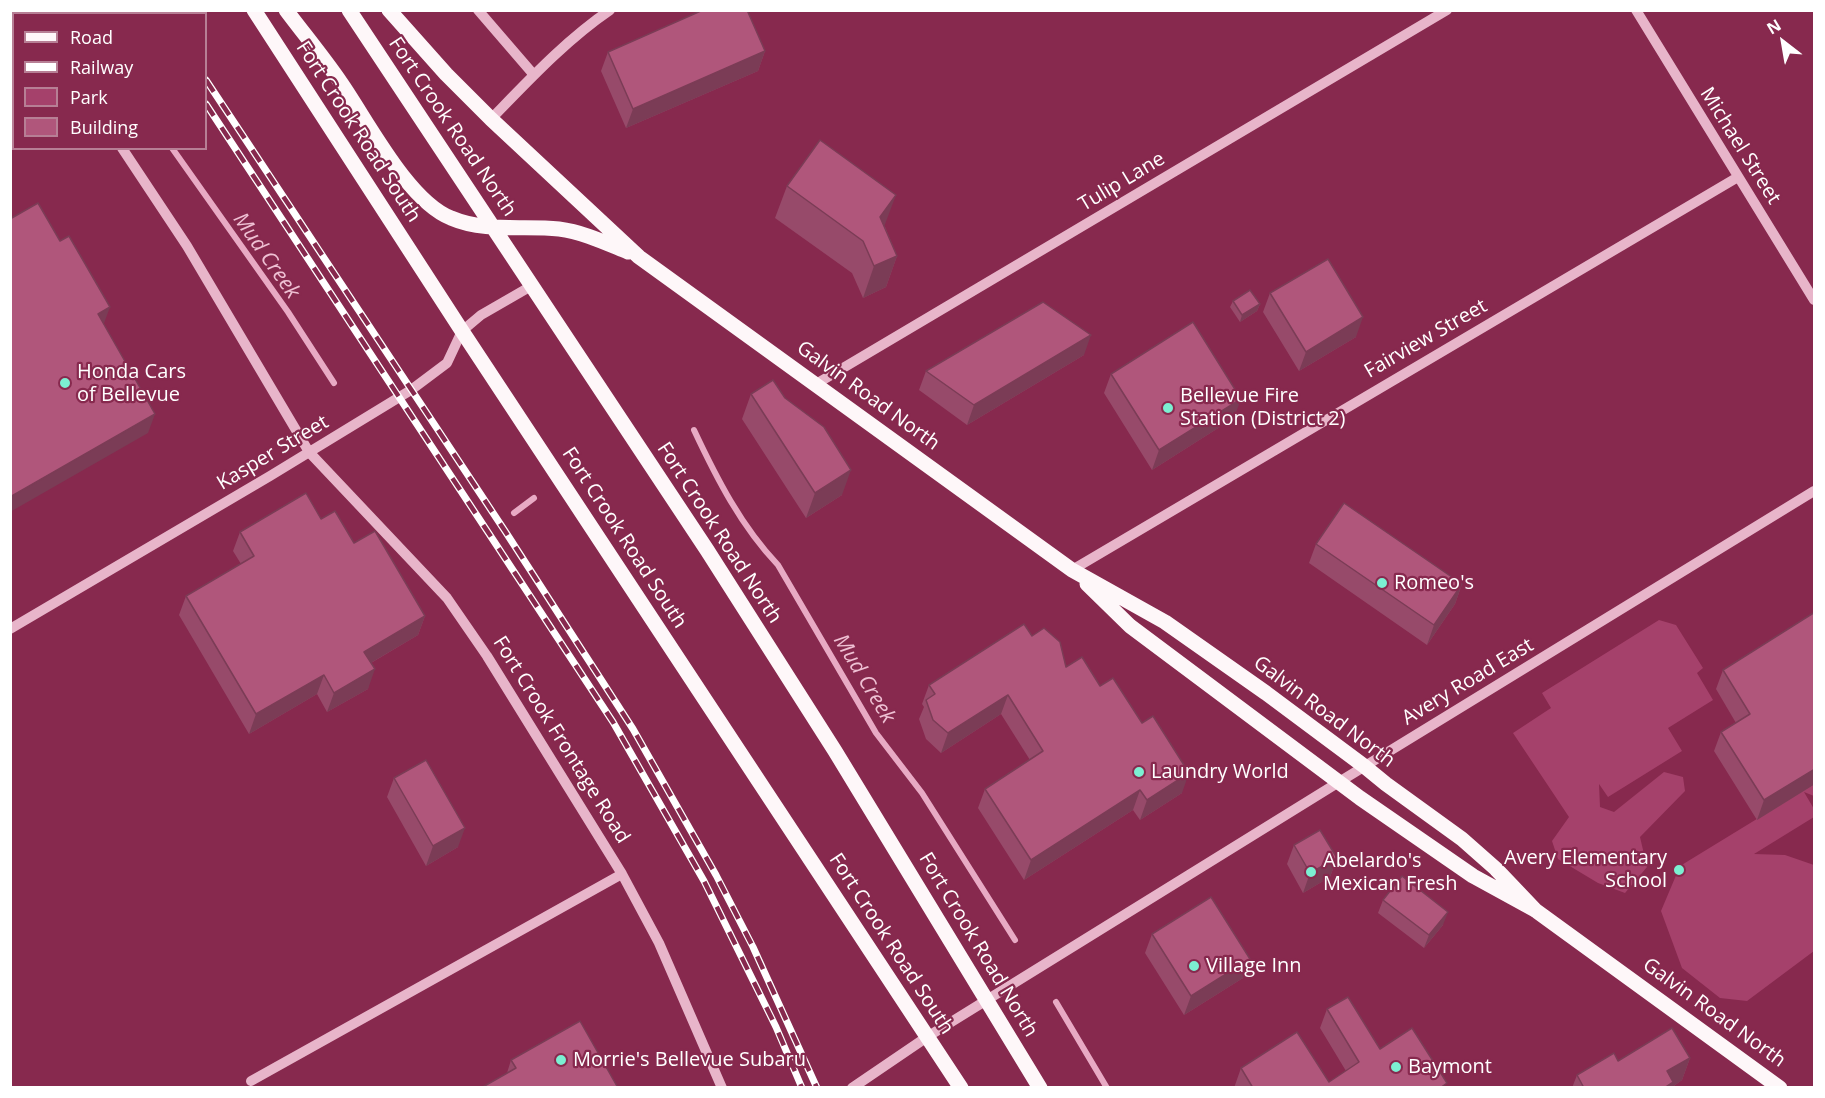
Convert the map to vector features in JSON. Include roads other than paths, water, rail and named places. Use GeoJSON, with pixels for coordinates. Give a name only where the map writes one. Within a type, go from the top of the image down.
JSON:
{"type":"FeatureCollection","features":[{"type":"Feature","properties":{"kind":"main road","name":"Fort Crook Road South"},"geometry":{"type":"LineString","coordinates":[[254,10],[462,331],[961,1088]]}},
{"type":"Feature","properties":{"kind":"main road"},"geometry":{"type":"LineString","coordinates":[[286,10],[340,81],[403,176],[433,209],[452,219],[494,227],[560,229],[593,238],[639,257]]}},
{"type":"Feature","properties":{"kind":"main road","name":"Fort Crook Road North"},"geometry":{"type":"LineString","coordinates":[[349,10],[707,550],[829,741],[1041,1088]]}},
{"type":"Feature","properties":{"kind":"main road"},"geometry":{"type":"LineString","coordinates":[[390,10],[446,74],[491,119],[639,257]]}},
{"type":"Feature","properties":{"kind":"main road","name":"Galvin Road North"},"geometry":{"type":"LineString","coordinates":[[639,257],[1072,570],[1164,622],[1257,687],[1462,839],[1496,869],[1535,910]]}},
{"type":"Feature","properties":{"kind":"main road","name":"Galvin Road North"},"geometry":{"type":"LineString","coordinates":[[1072,570],[1130,626],[1339,782],[1473,876],[1535,910],[1780,1088]]}},
{"type":"Feature","properties":{"kind":"street"},"geometry":{"type":"LineString","coordinates":[[478,10],[534,75]]}},
{"type":"Feature","properties":{"kind":"street"},"geometry":{"type":"LineString","coordinates":[[491,119],[534,75],[610,10]]}},
{"type":"Feature","properties":{"kind":"street","name":"Tulip Lane"},"geometry":{"type":"LineString","coordinates":[[816,384],[1447,10]]}},
{"type":"Feature","properties":{"kind":"street","name":"Michael Street"},"geometry":{"type":"LineString","coordinates":[[1636,10],[1815,300]]}},
{"type":"Feature","properties":{"kind":"street","name":"Fort Crook Frontage Road"},"geometry":{"type":"LineString","coordinates":[[123,150],[187,246],[309,452],[447,598],[459,614],[622,873],[659,943],[722,1088]]}},
{"type":"Feature","properties":{"kind":"street","name":"Fairview Street"},"geometry":{"type":"LineString","coordinates":[[1072,570],[1738,177]]}},
{"type":"Feature","properties":{"kind":"street","name":"Kasper Street"},"geometry":{"type":"LineString","coordinates":[[10,629],[411,390],[447,363],[462,331],[481,315],[533,285]]}},
{"type":"Feature","properties":{"kind":"street","name":"Avery Road East"},"geometry":{"type":"LineString","coordinates":[[852,1088],[927,1037],[1364,766],[1815,491]]}},
{"type":"Feature","properties":{"kind":"street"},"geometry":{"type":"LineString","coordinates":[[251,1081],[622,873]]}},
{"type":"Feature","properties":{"kind":"waterway","name":"Mud Creek"},"geometry":{"type":"LineString","coordinates":[[173,150],[288,312],[334,383]]}},
{"type":"Feature","properties":{"kind":"waterway","name":"Mud Creek"},"geometry":{"type":"LineString","coordinates":[[694,430],[741,518],[778,565],[876,733],[922,793],[1015,940]]}},
{"type":"Feature","properties":{"kind":"waterway","name":"Mud Creek"},"geometry":{"type":"LineString","coordinates":[[514,513],[534,498]]}},
{"type":"Feature","properties":{"kind":"waterway","name":"Mud Creek"},"geometry":{"type":"LineString","coordinates":[[1056,1002],[1107,1088]]}},
{"type":"Feature","properties":{"kind":"railway"},"geometry":{"type":"LineString","coordinates":[[207,82],[505,531],[633,729],[716,875],[753,947],[817,1088]]}},
{"type":"Feature","properties":{"kind":"railway"},"geometry":{"type":"LineString","coordinates":[[207,106],[613,722],[704,881],[776,1027],[802,1088]]}},
{"type":"Feature","properties":{"kind":"place","name":"Honda Cars of Bellevue"},"geometry":{"type":"Point","coordinates":[65,383]}},
{"type":"Feature","properties":{"kind":"place","name":"Bellevue Fire Station (District 2)"},"geometry":{"type":"Point","coordinates":[1168,408]}},
{"type":"Feature","properties":{"kind":"place","name":"Romeo's"},"geometry":{"type":"Point","coordinates":[1382,583]}},
{"type":"Feature","properties":{"kind":"place","name":"Laundry World"},"geometry":{"type":"Point","coordinates":[1139,772]}},
{"type":"Feature","properties":{"kind":"place","name":"Avery Elementary School"},"geometry":{"type":"Point","coordinates":[1679,870]}},
{"type":"Feature","properties":{"kind":"place","name":"Abelardo's Mexican Fresh"},"geometry":{"type":"Point","coordinates":[1311,872]}},
{"type":"Feature","properties":{"kind":"place","name":"Village Inn"},"geometry":{"type":"Point","coordinates":[1194,966]}},
{"type":"Feature","properties":{"kind":"place","name":"Morrie's Bellevue Subaru"},"geometry":{"type":"Point","coordinates":[561,1060]}},
{"type":"Feature","properties":{"kind":"place","name":"Baymont"},"geometry":{"type":"Point","coordinates":[1396,1067]}}]}
